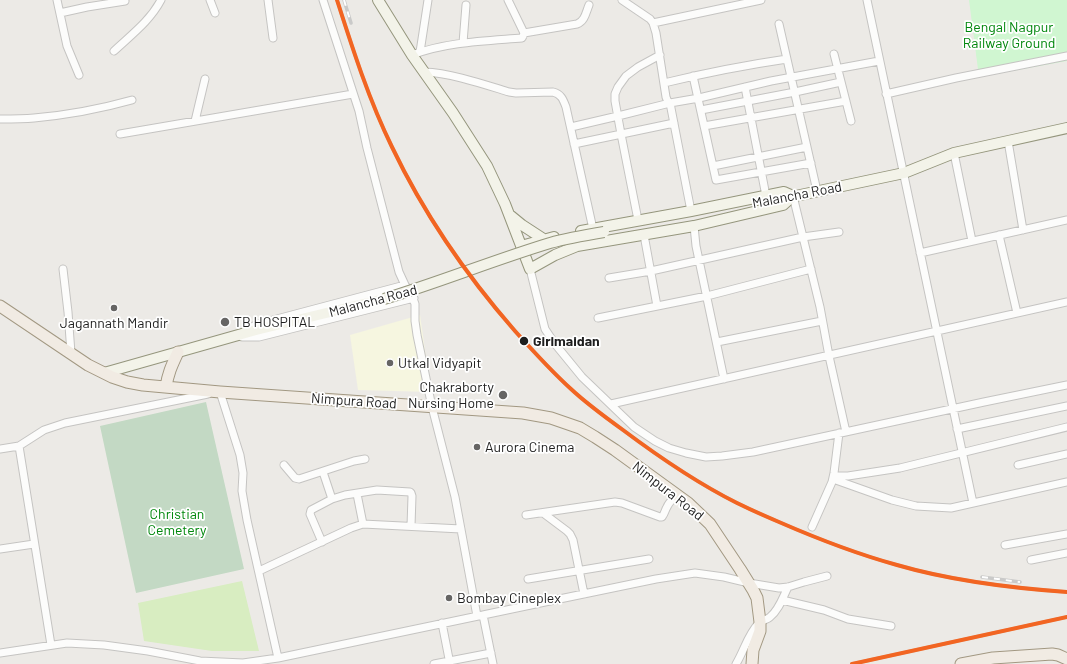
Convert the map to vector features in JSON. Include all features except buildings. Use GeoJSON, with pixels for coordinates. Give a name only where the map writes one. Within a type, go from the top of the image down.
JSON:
{"type":"FeatureCollection","features":[{"type":"Feature","properties":{"kind":"main road"},"geometry":{"type":"LineString","coordinates":[[378,0],[416,54],[424,72],[453,113],[487,166],[509,214],[521,246],[530,269],[555,255],[577,246],[694,226],[783,205],[793,196],[784,192],[593,229],[521,246]]}},
{"type":"Feature","properties":{"kind":"main road","name":"Malancha Road"},"geometry":{"type":"LineString","coordinates":[[104,373],[232,337],[419,289],[515,254],[552,243],[904,173],[954,153],[1067,128]]}},
{"type":"Feature","properties":{"kind":"main road"},"geometry":{"type":"LineString","coordinates":[[509,214],[522,225],[545,240]]}},
{"type":"Feature","properties":{"kind":"main road","name":"Nimpura Road"},"geometry":{"type":"LineString","coordinates":[[0,306],[88,365],[127,382],[143,385],[220,392],[523,413],[551,418],[580,428],[615,450],[688,503],[710,524],[749,583],[757,598],[760,632],[753,650],[752,664]]}},
{"type":"Feature","properties":{"kind":"main road"},"geometry":{"type":"LineString","coordinates":[[166,387],[171,366],[178,352]]}},
{"type":"Feature","properties":{"kind":"main road"},"geometry":{"type":"LineString","coordinates":[[961,664],[993,658],[1052,654],[1067,659]]}},
{"type":"Feature","properties":{"kind":"street"},"geometry":{"type":"LineString","coordinates":[[57,0],[67,46],[78,75]]}},
{"type":"Feature","properties":{"kind":"street"},"geometry":{"type":"LineString","coordinates":[[114,51],[146,22],[156,10],[161,0]]}},
{"type":"Feature","properties":{"kind":"street"},"geometry":{"type":"LineString","coordinates":[[210,0],[215,13]]}},
{"type":"Feature","properties":{"kind":"street"},"geometry":{"type":"LineString","coordinates":[[268,0],[273,38]]}},
{"type":"Feature","properties":{"kind":"street"},"geometry":{"type":"LineString","coordinates":[[323,0],[359,111],[399,272],[405,285],[414,298],[417,335],[432,407],[480,615],[493,664]]}},
{"type":"Feature","properties":{"kind":"street"},"geometry":{"type":"LineString","coordinates":[[416,54],[428,0]]}},
{"type":"Feature","properties":{"kind":"street"},"geometry":{"type":"LineString","coordinates":[[508,0],[524,33]]}},
{"type":"Feature","properties":{"kind":"street"},"geometry":{"type":"LineString","coordinates":[[622,0],[650,19],[653,23],[660,55],[664,84],[674,123],[690,211]]}},
{"type":"Feature","properties":{"kind":"street"},"geometry":{"type":"LineString","coordinates":[[653,23],[761,0]]}},
{"type":"Feature","properties":{"kind":"street"},"geometry":{"type":"LineString","coordinates":[[867,0],[973,503]]}},
{"type":"Feature","properties":{"kind":"street"},"geometry":{"type":"LineString","coordinates":[[60,13],[125,1]]}},
{"type":"Feature","properties":{"kind":"street"},"geometry":{"type":"LineString","coordinates":[[524,33],[577,24],[584,20],[589,4]]}},
{"type":"Feature","properties":{"kind":"street"},"geometry":{"type":"LineString","coordinates":[[463,44],[466,5]]}},
{"type":"Feature","properties":{"kind":"street"},"geometry":{"type":"LineString","coordinates":[[779,24],[817,191]]}},
{"type":"Feature","properties":{"kind":"street"},"geometry":{"type":"LineString","coordinates":[[416,54],[431,49],[463,44],[522,38],[524,33]]}},
{"type":"Feature","properties":{"kind":"street"},"geometry":{"type":"LineString","coordinates":[[834,54],[851,121]]}},
{"type":"Feature","properties":{"kind":"street"},"geometry":{"type":"LineString","coordinates":[[638,220],[621,134],[615,94],[626,76],[638,67],[660,55]]}},
{"type":"Feature","properties":{"kind":"street"},"geometry":{"type":"LineString","coordinates":[[886,94],[956,78],[1067,56]]}},
{"type":"Feature","properties":{"kind":"street"},"geometry":{"type":"LineString","coordinates":[[664,84],[693,76],[787,58]]}},
{"type":"Feature","properties":{"kind":"street"},"geometry":{"type":"LineString","coordinates":[[571,127],[670,103],[791,77],[879,61]]}},
{"type":"Feature","properties":{"kind":"street"},"geometry":{"type":"LineString","coordinates":[[424,72],[432,72],[516,93],[553,92],[564,99],[593,229]]}},
{"type":"Feature","properties":{"kind":"street"},"geometry":{"type":"LineString","coordinates":[[693,76],[716,180],[811,163]]}},
{"type":"Feature","properties":{"kind":"street"},"geometry":{"type":"LineString","coordinates":[[195,121],[206,79]]}},
{"type":"Feature","properties":{"kind":"street"},"geometry":{"type":"LineString","coordinates":[[701,110],[748,102],[841,82]]}},
{"type":"Feature","properties":{"kind":"street"},"geometry":{"type":"LineString","coordinates":[[745,87],[766,196]]}},
{"type":"Feature","properties":{"kind":"street"},"geometry":{"type":"LineString","coordinates":[[120,134],[353,94]]}},
{"type":"Feature","properties":{"kind":"street"},"geometry":{"type":"LineString","coordinates":[[0,119],[33,118],[62,114],[111,106],[132,100]]}},
{"type":"Feature","properties":{"kind":"street"},"geometry":{"type":"LineString","coordinates":[[704,126],[846,101]]}},
{"type":"Feature","properties":{"kind":"street"},"geometry":{"type":"LineString","coordinates":[[574,144],[674,123]]}},
{"type":"Feature","properties":{"kind":"street"},"geometry":{"type":"LineString","coordinates":[[1008,141],[1023,230]]}},
{"type":"Feature","properties":{"kind":"street"},"geometry":{"type":"LineString","coordinates":[[713,166],[807,147]]}},
{"type":"Feature","properties":{"kind":"street"},"geometry":{"type":"LineString","coordinates":[[954,153],[972,241]]}},
{"type":"Feature","properties":{"kind":"street"},"geometry":{"type":"LineString","coordinates":[[793,196],[822,321],[842,432],[833,478],[812,527]]}},
{"type":"Feature","properties":{"kind":"street"},"geometry":{"type":"LineString","coordinates":[[920,253],[1067,220]]}},
{"type":"Feature","properties":{"kind":"street"},"geometry":{"type":"LineString","coordinates":[[694,226],[696,246],[724,379]]}},
{"type":"Feature","properties":{"kind":"street"},"geometry":{"type":"LineString","coordinates":[[609,278],[651,271],[803,237],[839,232]]}},
{"type":"Feature","properties":{"kind":"street"},"geometry":{"type":"LineString","coordinates":[[644,235],[657,306]]}},
{"type":"Feature","properties":{"kind":"street"},"geometry":{"type":"LineString","coordinates":[[999,235],[1017,313]]}},
{"type":"Feature","properties":{"kind":"street"},"geometry":{"type":"LineString","coordinates":[[63,269],[71,354]]}},
{"type":"Feature","properties":{"kind":"street"},"geometry":{"type":"LineString","coordinates":[[530,269],[545,329],[555,344],[582,377],[634,427],[655,441],[669,448],[686,453],[706,457],[753,452],[953,408],[1067,385]]}},
{"type":"Feature","properties":{"kind":"street"},"geometry":{"type":"LineString","coordinates":[[598,318],[707,296],[811,269]]}},
{"type":"Feature","properties":{"kind":"street"},"geometry":{"type":"LineString","coordinates":[[232,337],[258,324],[405,285]]}},
{"type":"Feature","properties":{"kind":"street"},"geometry":{"type":"LineString","coordinates":[[232,337],[259,336],[414,298]]}},
{"type":"Feature","properties":{"kind":"street"},"geometry":{"type":"LineString","coordinates":[[610,404],[1067,302]]}},
{"type":"Feature","properties":{"kind":"street"},"geometry":{"type":"LineString","coordinates":[[717,342],[822,321]]}},
{"type":"Feature","properties":{"kind":"street"},"geometry":{"type":"LineString","coordinates":[[0,449],[19,446],[44,430],[65,423],[220,392],[240,455],[242,491],[247,520],[278,658]]}},
{"type":"Feature","properties":{"kind":"street"},"geometry":{"type":"LineString","coordinates":[[957,429],[1067,406]]}},
{"type":"Feature","properties":{"kind":"street"},"geometry":{"type":"LineString","coordinates":[[833,478],[900,468],[1067,427]]}},
{"type":"Feature","properties":{"kind":"street"},"geometry":{"type":"LineString","coordinates":[[19,446],[51,645]]}},
{"type":"Feature","properties":{"kind":"street"},"geometry":{"type":"LineString","coordinates":[[1018,465],[1067,454]]}},
{"type":"Feature","properties":{"kind":"street"},"geometry":{"type":"LineString","coordinates":[[284,465],[295,478],[299,479],[364,459]]}},
{"type":"Feature","properties":{"kind":"street"},"geometry":{"type":"LineString","coordinates":[[323,472],[332,498]]}},
{"type":"Feature","properties":{"kind":"street"},"geometry":{"type":"LineString","coordinates":[[833,478],[892,500],[916,506],[951,508],[1067,482]]}},
{"type":"Feature","properties":{"kind":"street"},"geometry":{"type":"LineString","coordinates":[[322,542],[310,512],[332,498],[377,490],[410,492],[412,496],[411,526]]}},
{"type":"Feature","properties":{"kind":"street"},"geometry":{"type":"LineString","coordinates":[[356,494],[364,524]]}},
{"type":"Feature","properties":{"kind":"street"},"geometry":{"type":"LineString","coordinates":[[526,515],[615,502],[662,517],[669,503],[677,495]]}},
{"type":"Feature","properties":{"kind":"street"},"geometry":{"type":"LineString","coordinates":[[544,513],[570,534],[573,540],[584,594]]}},
{"type":"Feature","properties":{"kind":"street"},"geometry":{"type":"LineString","coordinates":[[258,571],[364,524],[461,529]]}},
{"type":"Feature","properties":{"kind":"street"},"geometry":{"type":"LineString","coordinates":[[1005,545],[1067,534]]}},
{"type":"Feature","properties":{"kind":"street"},"geometry":{"type":"LineString","coordinates":[[0,549],[34,544]]}},
{"type":"Feature","properties":{"kind":"street"},"geometry":{"type":"LineString","coordinates":[[1031,560],[1067,553]]}},
{"type":"Feature","properties":{"kind":"street"},"geometry":{"type":"LineString","coordinates":[[528,579],[649,559]]}},
{"type":"Feature","properties":{"kind":"street"},"geometry":{"type":"LineString","coordinates":[[0,653],[67,643],[104,645],[148,651],[200,661],[243,664],[656,579],[695,573],[724,577],[775,588],[788,587],[827,576]]}},
{"type":"Feature","properties":{"kind":"street"},"geometry":{"type":"LineString","coordinates":[[736,664],[744,646],[760,622],[769,618],[778,608],[788,587]]}},
{"type":"Feature","properties":{"kind":"street"},"geometry":{"type":"LineString","coordinates":[[782,600],[824,610],[848,619],[891,626]]}},
{"type":"Feature","properties":{"kind":"street"},"geometry":{"type":"LineString","coordinates":[[442,624],[450,663]]}},
{"type":"Feature","properties":{"kind":"street"},"geometry":{"type":"LineString","coordinates":[[434,664],[450,663],[491,653]]}},
{"type":"Feature","properties":{"kind":"shaded area","name":"Utkal Vidyapit"},"geometry":{"type":"Polygon","coordinates":[[[420,315],[431,392],[358,390],[350,335],[420,315]]]}},
{"type":"Feature","properties":{"kind":"green space","name":"Bengal Nagpur Railway Ground"},"geometry":{"type":"Polygon","coordinates":[[[969,0],[1067,0],[1067,61],[979,77],[969,0]]]}},
{"type":"Feature","properties":{"kind":"green space","name":"Christian Cemetery"},"geometry":{"type":"Polygon","coordinates":[[[206,402],[244,569],[136,593],[100,426],[206,402]]]}},
{"type":"Feature","properties":{"kind":"green space"},"geometry":{"type":"Polygon","coordinates":[[[242,581],[259,651],[212,651],[144,641],[138,603],[242,581]]]}},
{"type":"Feature","properties":{"kind":"railway"},"geometry":{"type":"LineString","coordinates":[[337,0],[362,75],[376,111],[404,172],[432,220],[463,266],[497,310],[535,353],[577,395],[650,450],[707,487],[753,511],[823,540],[882,561],[960,580],[1067,592]]}},
{"type":"Feature","properties":{"kind":"railway"},"geometry":{"type":"LineString","coordinates":[[344,0],[351,23]]}},
{"type":"Feature","properties":{"kind":"railway"},"geometry":{"type":"LineString","coordinates":[[982,577],[1020,582]]}},
{"type":"Feature","properties":{"kind":"railway"},"geometry":{"type":"LineString","coordinates":[[852,664],[1067,617]]}},
{"type":"Feature","properties":{"kind":"transit line"},"geometry":{"type":"LineString","coordinates":[[337,0],[362,75],[376,111],[404,172],[432,220],[463,266],[497,310],[535,353],[577,395],[650,450],[707,487],[753,511],[823,540],[882,561],[960,580],[1067,592]]}},
{"type":"Feature","properties":{"kind":"transit line"},"geometry":{"type":"LineString","coordinates":[[852,664],[1067,617]]}},
{"type":"Feature","properties":{"kind":"place","name":"Jagannath Mandir"},"geometry":{"type":"Point","coordinates":[114,308]}},
{"type":"Feature","properties":{"kind":"place","name":"TB HOSPITAL"},"geometry":{"type":"Point","coordinates":[225,322]}},
{"type":"Feature","properties":{"kind":"place","name":"Girimaidan"},"geometry":{"type":"Point","coordinates":[524,341]}},
{"type":"Feature","properties":{"kind":"place","name":"Utkal Vidyapit"},"geometry":{"type":"Point","coordinates":[390,363]}},
{"type":"Feature","properties":{"kind":"place","name":"Chakraborty Nursing Home"},"geometry":{"type":"Point","coordinates":[503,395]}},
{"type":"Feature","properties":{"kind":"place","name":"Aurora Cinema"},"geometry":{"type":"Point","coordinates":[477,447]}},
{"type":"Feature","properties":{"kind":"place","name":"Bombay Cineplex"},"geometry":{"type":"Point","coordinates":[449,598]}}]}
